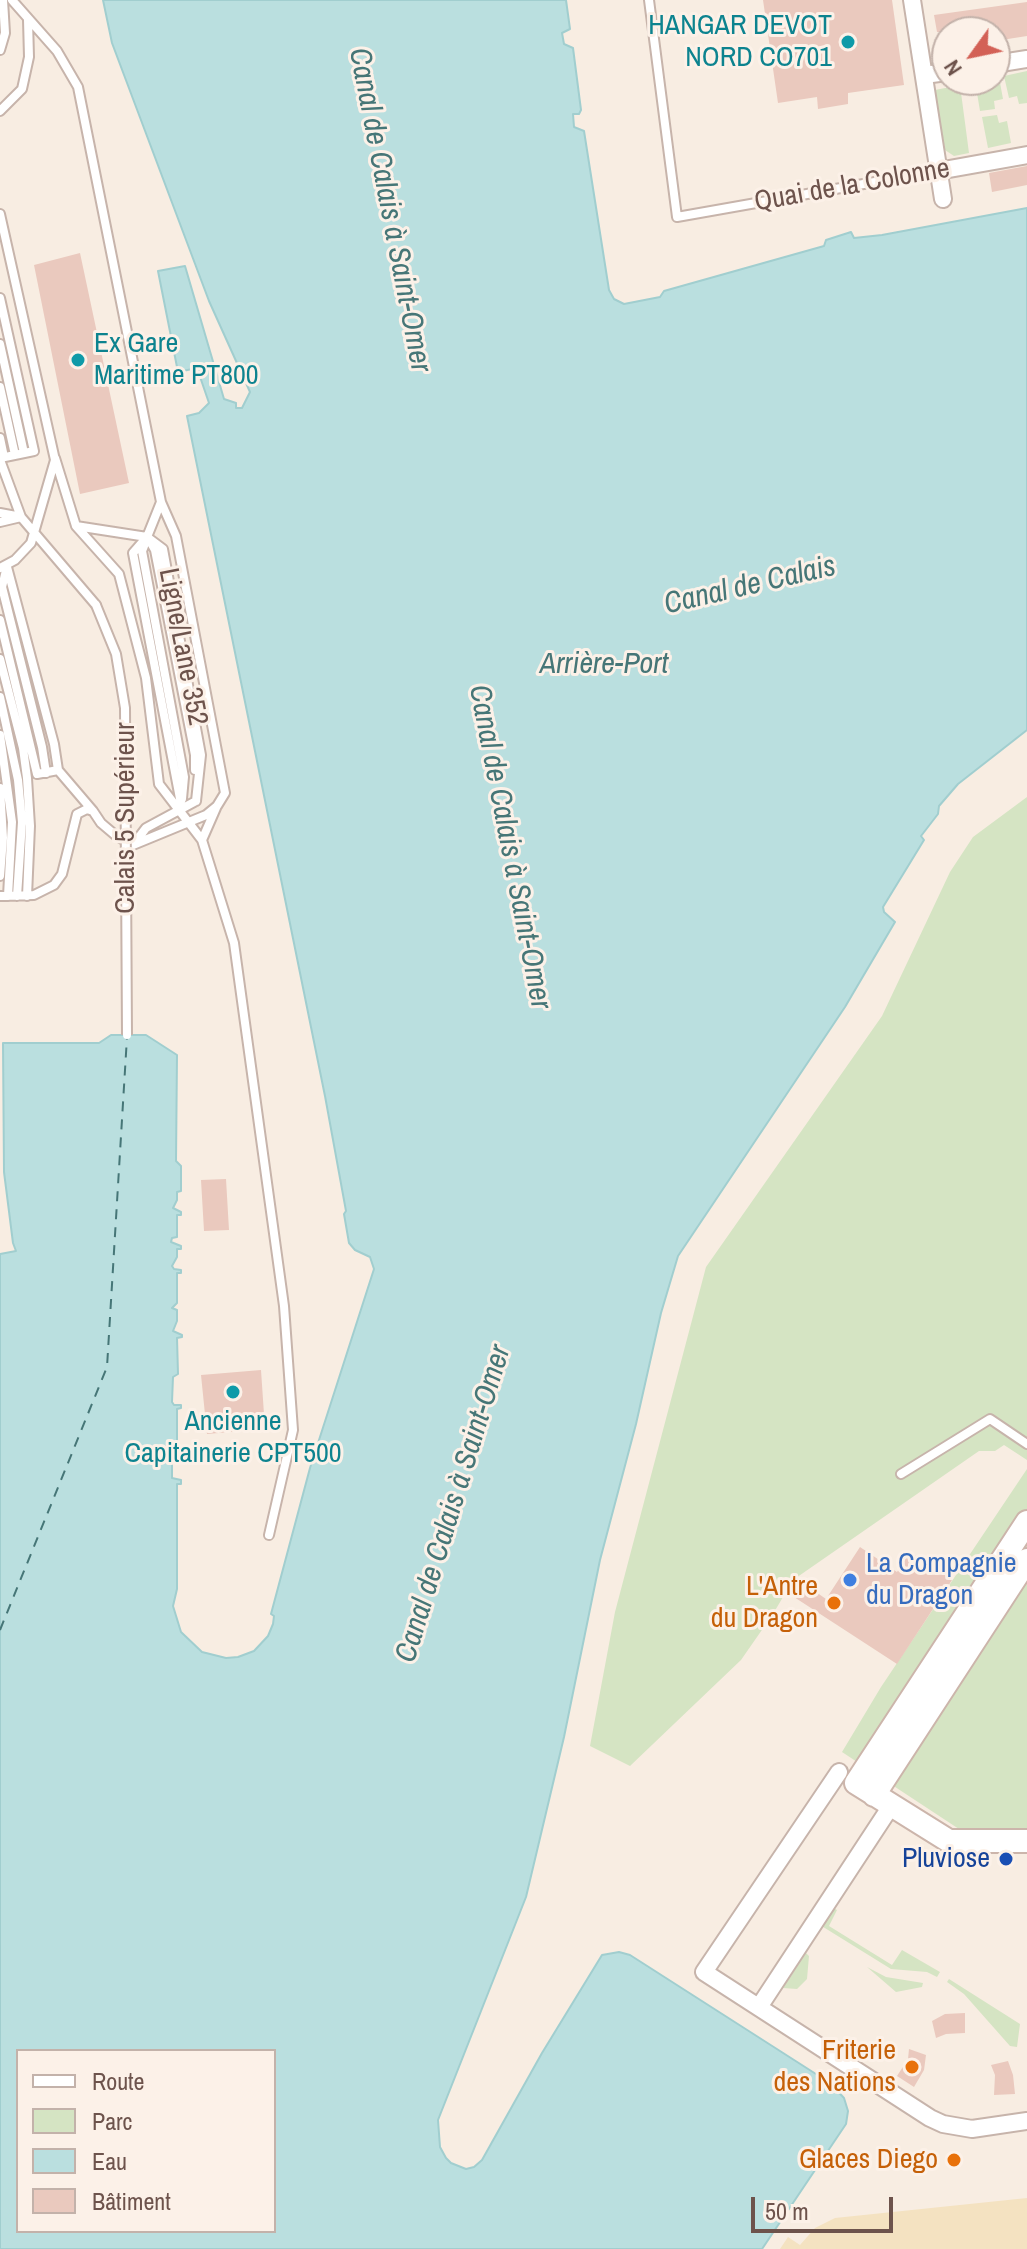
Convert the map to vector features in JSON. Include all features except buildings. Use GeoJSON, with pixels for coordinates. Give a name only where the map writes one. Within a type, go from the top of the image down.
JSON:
{"type":"FeatureCollection","features":[{"type":"Feature","properties":{"kind":"street"},"geometry":{"type":"LineString","coordinates":[[918,1],[924,75],[943,199]]}},
{"type":"Feature","properties":{"kind":"street"},"geometry":{"type":"LineString","coordinates":[[924,75],[931,74]]}},
{"type":"Feature","properties":{"kind":"street","name":"Quai de la Colonne"},"geometry":{"type":"LineString","coordinates":[[938,171],[1027,155]]}},
{"type":"Feature","properties":{"kind":"street"},"geometry":{"type":"LineString","coordinates":[[759,2007],[865,1789],[1027,1522]]}},
{"type":"Feature","properties":{"kind":"street"},"geometry":{"type":"LineString","coordinates":[[1027,1560],[865,1789],[704,1972],[917,2111],[943,2124],[972,2129],[1027,2121]]}},
{"type":"Feature","properties":{"kind":"street"},"geometry":{"type":"LineString","coordinates":[[865,1789],[949,1841],[1027,1841]]}},
{"type":"Feature","properties":{"kind":"lane"},"geometry":{"type":"LineString","coordinates":[[0,50],[5,33],[3,0]]}},
{"type":"Feature","properties":{"kind":"lane"},"geometry":{"type":"LineString","coordinates":[[12,0],[57,51],[78,87],[161,502],[176,536],[225,793],[202,840]]}},
{"type":"Feature","properties":{"kind":"lane","name":"Quai de la Colonne"},"geometry":{"type":"LineString","coordinates":[[649,0],[677,217],[938,171]]}},
{"type":"Feature","properties":{"kind":"lane"},"geometry":{"type":"LineString","coordinates":[[0,111],[22,89],[29,57],[28,19]]}},
{"type":"Feature","properties":{"kind":"lane"},"geometry":{"type":"LineString","coordinates":[[0,214],[55,460],[31,543],[2,571],[2,587],[42,747],[42,774]]}},
{"type":"Feature","properties":{"kind":"lane"},"geometry":{"type":"LineString","coordinates":[[0,298],[24,453]]}},
{"type":"Feature","properties":{"kind":"lane"},"geometry":{"type":"LineString","coordinates":[[0,344],[24,453]]}},
{"type":"Feature","properties":{"kind":"lane"},"geometry":{"type":"LineString","coordinates":[[0,387],[24,453]]}},
{"type":"Feature","properties":{"kind":"lane","name":"Calais 5 Supérieur"},"geometry":{"type":"LineString","coordinates":[[0,438],[1,458],[21,517],[96,605],[116,654],[125,708],[127,1035]]}},
{"type":"Feature","properties":{"kind":"lane"},"geometry":{"type":"LineString","coordinates":[[1,458],[24,453]]}},
{"type":"Feature","properties":{"kind":"lane"},"geometry":{"type":"LineString","coordinates":[[54,454],[76,526],[119,574],[146,678],[159,784],[202,840],[234,943],[284,1306],[293,1430],[269,1535]]}},
{"type":"Feature","properties":{"kind":"lane","name":"Ligne/Lane 352"},"geometry":{"type":"LineString","coordinates":[[161,502],[147,537],[163,549],[198,755],[196,801],[180,810]]}},
{"type":"Feature","properties":{"kind":"lane"},"geometry":{"type":"LineString","coordinates":[[0,513],[21,517]]}},
{"type":"Feature","properties":{"kind":"lane"},"geometry":{"type":"LineString","coordinates":[[0,522],[21,517]]}},
{"type":"Feature","properties":{"kind":"lane"},"geometry":{"type":"LineString","coordinates":[[76,526],[147,537],[142,551],[179,777],[180,810]]}},
{"type":"Feature","properties":{"kind":"lane"},"geometry":{"type":"LineString","coordinates":[[2,571],[54,744],[58,770],[101,823],[133,845]]}},
{"type":"Feature","properties":{"kind":"lane"},"geometry":{"type":"LineString","coordinates":[[0,620],[42,774]]}},
{"type":"Feature","properties":{"kind":"lane"},"geometry":{"type":"LineString","coordinates":[[0,659],[23,748],[30,826],[13,896]]}},
{"type":"Feature","properties":{"kind":"lane"},"geometry":{"type":"LineString","coordinates":[[0,697],[12,743],[22,822],[13,896]]}},
{"type":"Feature","properties":{"kind":"lane"},"geometry":{"type":"LineString","coordinates":[[0,735],[11,806],[13,896]]}},
{"type":"Feature","properties":{"kind":"lane"},"geometry":{"type":"LineString","coordinates":[[42,774],[58,770]]}},
{"type":"Feature","properties":{"kind":"lane"},"geometry":{"type":"LineString","coordinates":[[0,788],[3,838],[0,876]]}},
{"type":"Feature","properties":{"kind":"lane"},"geometry":{"type":"LineString","coordinates":[[133,845],[189,823],[217,806]]}},
{"type":"Feature","properties":{"kind":"lane"},"geometry":{"type":"LineString","coordinates":[[13,896],[54,885],[62,874],[77,814],[87,809],[93,811]]}},
{"type":"Feature","properties":{"kind":"lane"},"geometry":{"type":"LineString","coordinates":[[133,845],[146,828],[180,810]]}},
{"type":"Feature","properties":{"kind":"lane"},"geometry":{"type":"LineString","coordinates":[[901,1474],[990,1419],[1027,1444]]}},
{"type":"Feature","properties":{"kind":"green space"},"geometry":{"type":"Polygon","coordinates":[[[1027,71],[1027,103],[1019,104],[1017,96],[1009,98],[1011,74],[1027,71]]]}},
{"type":"Feature","properties":{"kind":"green space"},"geometry":{"type":"Polygon","coordinates":[[[936,96],[961,96],[969,153],[954,156],[945,150],[936,96]]]}},
{"type":"Feature","properties":{"kind":"green space"},"geometry":{"type":"Polygon","coordinates":[[[978,96],[1002,96],[1003,99],[994,101],[995,109],[980,111],[978,96]]]}},
{"type":"Feature","properties":{"kind":"green space"},"geometry":{"type":"Polygon","coordinates":[[[997,115],[999,123],[1007,121],[1011,143],[988,148],[982,117],[997,115]]]}},
{"type":"Feature","properties":{"kind":"green space"},"geometry":{"type":"Polygon","coordinates":[[[1027,797],[1027,1460],[1004,1445],[995,1451],[979,1451],[793,1580],[741,1660],[630,1766],[590,1746],[615,1612],[706,1267],[882,1016],[950,872],[973,837],[1027,797]]]}},
{"type":"Feature","properties":{"kind":"green space"},"geometry":{"type":"Polygon","coordinates":[[[1027,1469],[1027,1832],[962,1831],[842,1752],[881,1687],[1027,1469]]]}},
{"type":"Feature","properties":{"kind":"green space"},"geometry":{"type":"Polygon","coordinates":[[[832,1907],[837,1910],[829,1926],[892,1965],[902,1950],[940,1972],[937,1977],[927,1972],[891,1969],[820,1925],[832,1907]]]}},
{"type":"Feature","properties":{"kind":"green space"},"geometry":{"type":"Polygon","coordinates":[[[806,1953],[809,1956],[807,1979],[797,1989],[783,1988],[806,1953]]]}},
{"type":"Feature","properties":{"kind":"green space"},"geometry":{"type":"Polygon","coordinates":[[[867,1967],[886,1977],[923,1983],[922,1987],[896,1992],[867,1967]]]}},
{"type":"Feature","properties":{"kind":"green space"},"geometry":{"type":"Polygon","coordinates":[[[949,1979],[1020,2024],[1017,2047],[1010,2046],[964,1994],[947,1982],[949,1979]]]}},
{"type":"Feature","properties":{"kind":"sand"},"geometry":{"type":"Polygon","coordinates":[[[1027,2198],[1027,2249],[780,2249],[788,2237],[800,2245],[815,2228],[835,2218],[1027,2198]]]}},
{"type":"Feature","properties":{"kind":"water","name":"Arrière-Port"},"geometry":{"type":"Polygon","coordinates":[[[103,0],[566,0],[570,29],[562,33],[564,44],[573,48],[581,110],[579,114],[573,114],[574,127],[584,131],[609,290],[614,299],[624,304],[660,297],[664,291],[824,246],[826,240],[851,232],[854,238],[882,235],[1027,208],[1027,730],[958,784],[939,806],[938,814],[921,836],[924,840],[883,907],[895,922],[845,1007],[678,1256],[600,1560],[564,1737],[526,1897],[438,2120],[440,2147],[446,2158],[466,2169],[474,2167],[482,2160],[602,1955],[619,1952],[630,1955],[830,2083],[844,2098],[848,2111],[846,2124],[762,2249],[0,2249],[0,1254],[16,1251],[4,1172],[3,1043],[99,1043],[111,1035],[146,1035],[177,1055],[176,1161],[181,1166],[181,1191],[177,1192],[173,1208],[181,1215],[177,1215],[177,1237],[172,1238],[171,1242],[181,1246],[177,1249],[172,1266],[181,1273],[177,1273],[177,1303],[172,1308],[177,1310],[173,1331],[182,1337],[177,1338],[178,1374],[173,1377],[172,1402],[181,1405],[181,1408],[177,1409],[177,1449],[172,1450],[172,1478],[181,1480],[181,1484],[177,1484],[177,1589],[173,1606],[181,1632],[202,1652],[226,1658],[238,1657],[254,1651],[268,1636],[273,1624],[274,1616],[271,1614],[310,1468],[374,1269],[370,1257],[355,1250],[349,1243],[325,1096],[187,416],[199,413],[209,403],[197,368],[178,372],[158,271],[185,266],[224,399],[236,403],[236,408],[242,408],[250,392],[209,301],[112,43],[103,0]]]}},
{"type":"Feature","properties":{"kind":"ferry route"},"geometry":{"type":"LineString","coordinates":[[0,1630],[107,1367],[127,1037]]}},
{"type":"Feature","properties":{"kind":"place","name":"HANGAR DEVOT NORD CO701"},"geometry":{"type":"Point","coordinates":[848,42]}},
{"type":"Feature","properties":{"kind":"place","name":"Ex Gare Maritime PT800"},"geometry":{"type":"Point","coordinates":[78,360]}},
{"type":"Feature","properties":{"kind":"place","name":"Ancienne Capitainerie CPT500"},"geometry":{"type":"Point","coordinates":[233,1392]}},
{"type":"Feature","properties":{"kind":"place","name":"La Compagnie du Dragon"},"geometry":{"type":"Point","coordinates":[850,1580]}},
{"type":"Feature","properties":{"kind":"place","name":"L'Antre du Dragon"},"geometry":{"type":"Point","coordinates":[834,1603]}},
{"type":"Feature","properties":{"kind":"place","name":"Pluviose"},"geometry":{"type":"Point","coordinates":[1006,1859]}},
{"type":"Feature","properties":{"kind":"place","name":"Friterie des Nations"},"geometry":{"type":"Point","coordinates":[912,2067]}},
{"type":"Feature","properties":{"kind":"place","name":"Glaces Diego"},"geometry":{"type":"Point","coordinates":[954,2160]}},
{"type":"Feature","properties":{"kind":"water label","name":"Canal de Calais à Saint-Omer"},"geometry":{"type":"Point","coordinates":[389,210]}},
{"type":"Feature","properties":{"kind":"water label","name":"Canal de Calais"},"geometry":{"type":"Point","coordinates":[750,586]}},
{"type":"Feature","properties":{"kind":"water label","name":"Canal de Calais à Saint-Omer"},"geometry":{"type":"Point","coordinates":[509,847]}},
{"type":"Feature","properties":{"kind":"water label","name":"Canal de Calais à Saint-Omer"},"geometry":{"type":"Point","coordinates":[454,1504]}}]}
